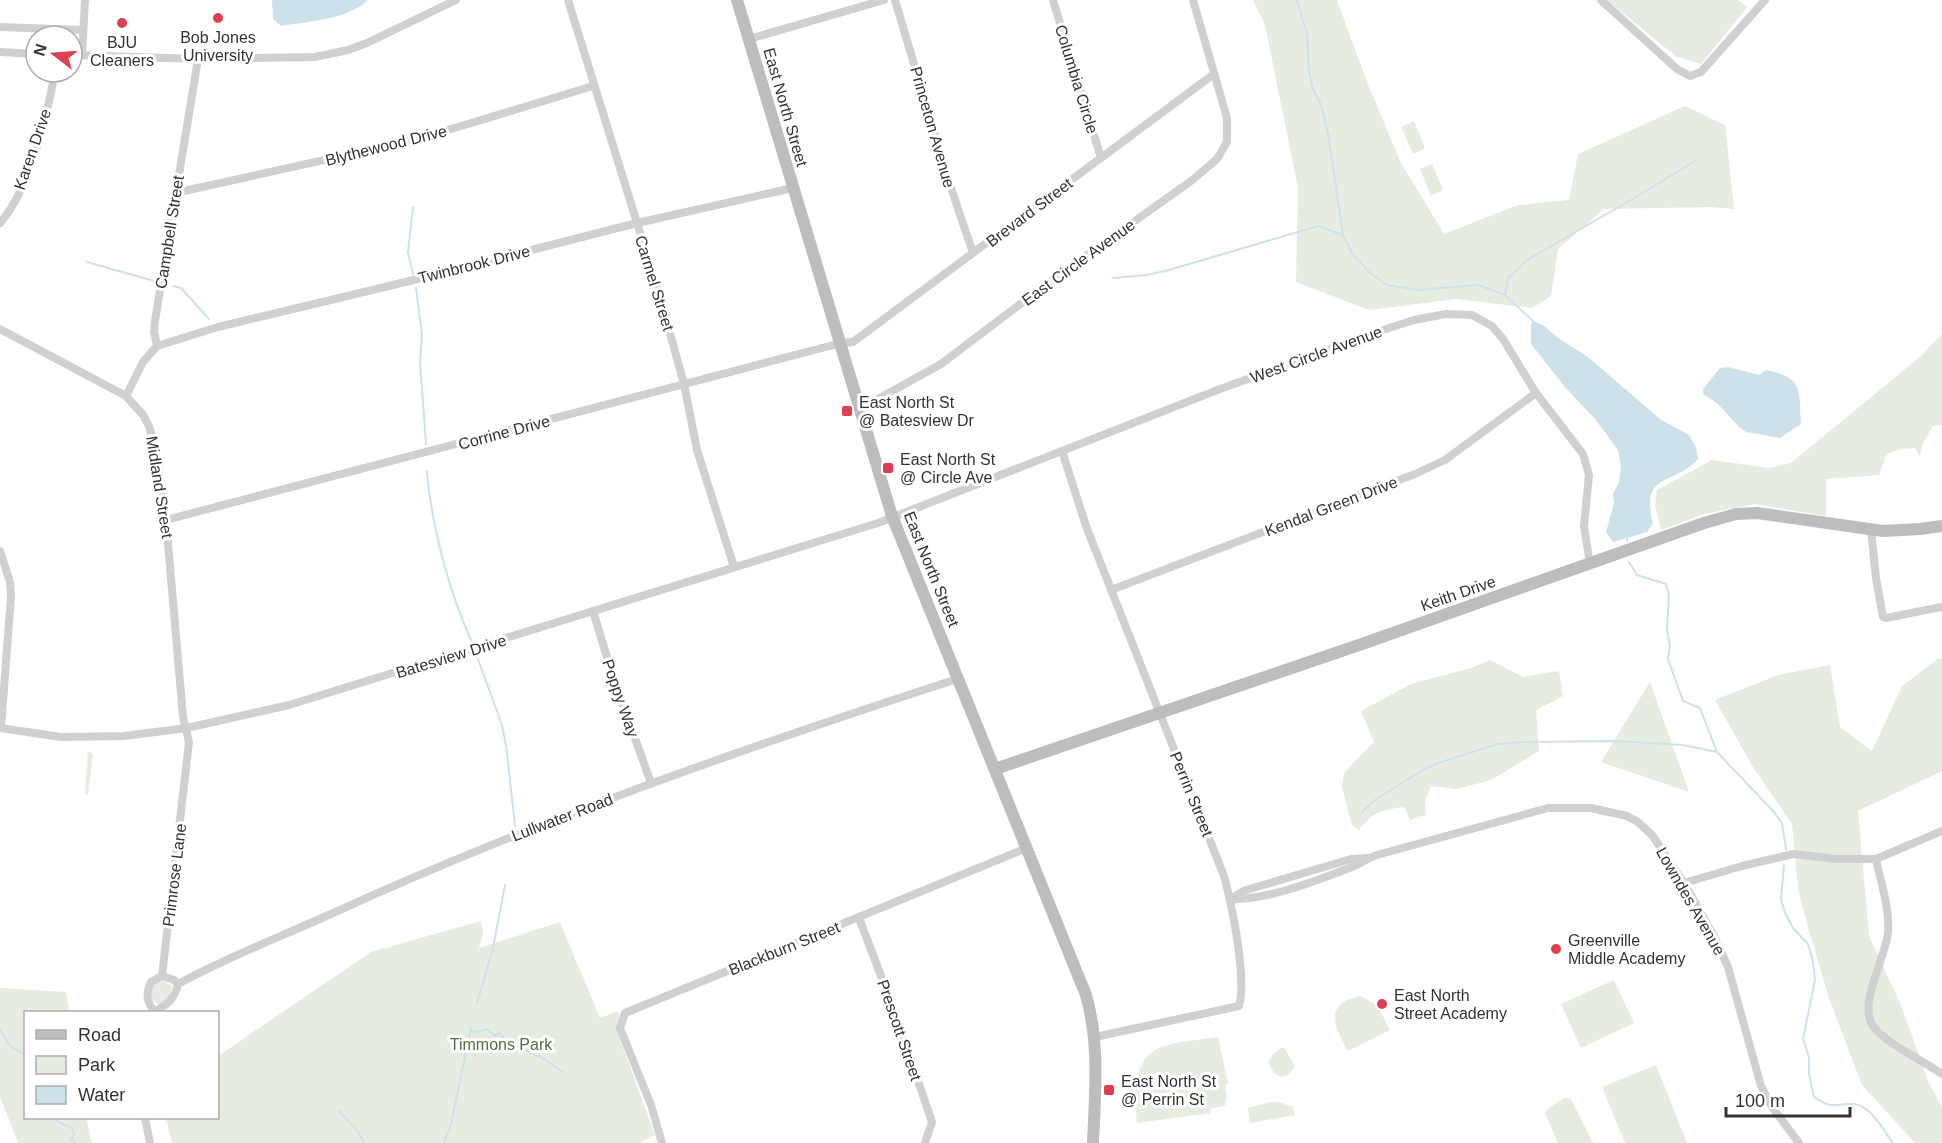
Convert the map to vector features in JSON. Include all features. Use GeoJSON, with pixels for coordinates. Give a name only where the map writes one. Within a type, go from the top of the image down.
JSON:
{"type":"FeatureCollection","features":[{"type":"Feature","properties":{"kind":"main road","name":"East North Street"},"geometry":{"type":"LineString","coordinates":[[737,0],[892,516],[1090,1008],[1096,1061],[1093,1143]]}},
{"type":"Feature","properties":{"kind":"main road","name":"Keith Drive"},"geometry":{"type":"LineString","coordinates":[[995,769],[1704,523],[1736,514],[1771,514],[1871,529],[1901,530],[1942,525]]}},
{"type":"Feature","properties":{"kind":"street"},"geometry":{"type":"LineString","coordinates":[[83,24],[85,0]]}},
{"type":"Feature","properties":{"kind":"street"},"geometry":{"type":"LineString","coordinates":[[84,55],[198,59],[290,58],[333,54],[367,43],[456,0]]}},
{"type":"Feature","properties":{"kind":"street","name":"Carmel Street"},"geometry":{"type":"LineString","coordinates":[[568,0],[637,223],[684,384],[697,450],[734,567]]}},
{"type":"Feature","properties":{"kind":"street"},"geometry":{"type":"LineString","coordinates":[[749,39],[884,0]]}},
{"type":"Feature","properties":{"kind":"street","name":"Princeton Avenue"},"geometry":{"type":"LineString","coordinates":[[895,0],[951,188],[973,253]]}},
{"type":"Feature","properties":{"kind":"street","name":"Columbia Circle"},"geometry":{"type":"LineString","coordinates":[[1053,0],[1101,158]]}},
{"type":"Feature","properties":{"kind":"street","name":"East Circle Avenue"},"geometry":{"type":"LineString","coordinates":[[860,409],[941,364],[1056,277],[1191,181],[1217,159],[1227,142],[1228,125],[1192,0]]}},
{"type":"Feature","properties":{"kind":"street"},"geometry":{"type":"LineString","coordinates":[[1601,0],[1677,69],[1690,76],[1701,72],[1765,0]]}},
{"type":"Feature","properties":{"kind":"street"},"geometry":{"type":"LineString","coordinates":[[0,27],[24,28]]}},
{"type":"Feature","properties":{"kind":"street"},"geometry":{"type":"LineString","coordinates":[[0,52],[24,53]]}},
{"type":"Feature","properties":{"kind":"street","name":"Campbell Street"},"geometry":{"type":"LineString","coordinates":[[157,346],[154,332],[155,321],[198,59]]}},
{"type":"Feature","properties":{"kind":"street","name":"Brevard Street"},"geometry":{"type":"LineString","coordinates":[[841,343],[849,344],[858,340],[1214,74]]}},
{"type":"Feature","properties":{"kind":"street","name":"Karen Drive"},"geometry":{"type":"LineString","coordinates":[[0,223],[28,171],[53,84]]}},
{"type":"Feature","properties":{"kind":"street","name":"Blythewood Drive"},"geometry":{"type":"LineString","coordinates":[[175,193],[396,144],[458,128],[593,86]]}},
{"type":"Feature","properties":{"kind":"street","name":"Twinbrook Drive"},"geometry":{"type":"LineString","coordinates":[[157,346],[218,327],[637,223],[793,188]]}},
{"type":"Feature","properties":{"kind":"street","name":"West Circle Avenue"},"geometry":{"type":"LineString","coordinates":[[892,516],[1220,389],[1383,330],[1414,320],[1446,314],[1472,315],[1492,326],[1503,339],[1536,393],[1583,454],[1589,475],[1584,526],[1590,564]]}},
{"type":"Feature","properties":{"kind":"street","name":"Midland Street"},"geometry":{"type":"LineString","coordinates":[[0,329],[126,396],[144,415],[153,436],[166,520],[183,717],[187,728]]}},
{"type":"Feature","properties":{"kind":"street","name":"Corrine Drive"},"geometry":{"type":"LineString","coordinates":[[166,520],[841,343]]}},
{"type":"Feature","properties":{"kind":"street"},"geometry":{"type":"LineString","coordinates":[[126,396],[143,362],[157,346]]}},
{"type":"Feature","properties":{"kind":"street","name":"Kendal Green Drive"},"geometry":{"type":"LineString","coordinates":[[1111,590],[1435,465],[1536,393]]}},
{"type":"Feature","properties":{"kind":"street","name":"Perrin Street"},"geometry":{"type":"LineString","coordinates":[[1062,451],[1086,526],[1224,876],[1230,899],[1242,987],[1239,1006],[1095,1037]]}},
{"type":"Feature","properties":{"kind":"street","name":"Batesview Drive"},"geometry":{"type":"LineString","coordinates":[[0,728],[58,737],[97,738],[187,728],[289,705],[878,523],[892,516]]}},
{"type":"Feature","properties":{"kind":"street"},"geometry":{"type":"LineString","coordinates":[[1871,529],[1876,579],[1883,616],[1886,618],[1942,607]]}},
{"type":"Feature","properties":{"kind":"street"},"geometry":{"type":"LineString","coordinates":[[0,551],[10,582],[11,596],[0,728]]}},
{"type":"Feature","properties":{"kind":"street","name":"Poppy Way"},"geometry":{"type":"LineString","coordinates":[[593,611],[613,677],[651,783]]}},
{"type":"Feature","properties":{"kind":"street","name":"Lullwater Road"},"geometry":{"type":"LineString","coordinates":[[178,984],[458,857],[789,733],[957,679]]}},
{"type":"Feature","properties":{"kind":"street","name":"Primrose Lane"},"geometry":{"type":"LineString","coordinates":[[154,1011],[148,1002],[148,989],[151,982],[162,976],[189,742],[187,728]]}},
{"type":"Feature","properties":{"kind":"street","name":"Lowndes Avenue"},"geometry":{"type":"LineString","coordinates":[[1230,899],[1243,891],[1350,859],[1368,858],[1548,808],[1591,808],[1627,816],[1638,822],[1652,835],[1684,883],[1722,953],[1761,1086],[1772,1107],[1799,1143]]}},
{"type":"Feature","properties":{"kind":"street"},"geometry":{"type":"LineString","coordinates":[[1684,883],[1793,854],[1836,859],[1876,860],[1942,831]]}},
{"type":"Feature","properties":{"kind":"street","name":"Blackburn Street"},"geometry":{"type":"LineString","coordinates":[[662,1143],[647,1096],[620,1028],[625,1013],[1027,848]]}},
{"type":"Feature","properties":{"kind":"street","name":"Lowndes Avenue"},"geometry":{"type":"LineString","coordinates":[[1230,899],[1246,900],[1306,884],[1355,866],[1368,858]]}},
{"type":"Feature","properties":{"kind":"street"},"geometry":{"type":"LineString","coordinates":[[1876,860],[1888,922],[1884,950],[1867,1010],[1869,1018],[1878,1032],[1942,1074]]}},
{"type":"Feature","properties":{"kind":"street","name":"Prescott Street"},"geometry":{"type":"LineString","coordinates":[[859,918],[932,1122],[925,1143]]}},
{"type":"Feature","properties":{"kind":"street"},"geometry":{"type":"LineString","coordinates":[[157,1011],[166,1006],[176,995],[178,984],[162,976]]}},
{"type":"Feature","properties":{"kind":"street"},"geometry":{"type":"LineString","coordinates":[[145,1119],[150,1143]]}},
{"type":"Feature","properties":{"kind":"green space"},"geometry":{"type":"Polygon","coordinates":[[[1253,0],[1337,0],[1367,82],[1401,163],[1444,234],[1518,205],[1569,200],[1578,154],[1685,106],[1725,125],[1734,209],[1712,207],[1604,209],[1558,249],[1551,296],[1532,308],[1456,299],[1369,310],[1296,282],[1298,188],[1265,25],[1253,0]]]}},
{"type":"Feature","properties":{"kind":"green space"},"geometry":{"type":"Polygon","coordinates":[[[1607,0],[1738,0],[1747,7],[1701,64],[1677,57],[1607,0]]]}},
{"type":"Feature","properties":{"kind":"green space"},"geometry":{"type":"Polygon","coordinates":[[[1414,121],[1425,148],[1413,154],[1401,127],[1414,121]]]}},
{"type":"Feature","properties":{"kind":"green space"},"geometry":{"type":"Polygon","coordinates":[[[1432,164],[1443,190],[1431,196],[1420,169],[1432,164]]]}},
{"type":"Feature","properties":{"kind":"green space"},"geometry":{"type":"Polygon","coordinates":[[[1942,334],[1942,425],[1933,426],[1923,443],[1920,456],[1915,448],[1901,449],[1887,454],[1879,475],[1826,479],[1826,516],[1754,504],[1704,514],[1661,530],[1655,505],[1657,490],[1712,460],[1770,468],[1791,463],[1921,356],[1942,334]]]}},
{"type":"Feature","properties":{"kind":"green space"},"geometry":{"type":"Polygon","coordinates":[[[1939,658],[1942,659],[1942,771],[1858,811],[1869,936],[1901,1005],[1928,1081],[1942,1107],[1942,1143],[1915,1143],[1862,1085],[1829,998],[1807,924],[1798,888],[1792,824],[1753,767],[1715,700],[1778,675],[1830,665],[1840,727],[1872,751],[1902,686],[1939,658]]]}},
{"type":"Feature","properties":{"kind":"green space"},"geometry":{"type":"Polygon","coordinates":[[[1490,660],[1523,677],[1559,671],[1563,696],[1536,710],[1539,751],[1491,780],[1457,789],[1431,786],[1425,800],[1426,815],[1410,820],[1404,807],[1389,809],[1369,819],[1359,830],[1352,825],[1342,787],[1344,773],[1374,742],[1361,711],[1411,684],[1471,668],[1490,660]]]}},
{"type":"Feature","properties":{"kind":"green space"},"geometry":{"type":"Polygon","coordinates":[[[1650,682],[1689,792],[1601,762],[1650,682]]]}},
{"type":"Feature","properties":{"kind":"green space"},"geometry":{"type":"Polygon","coordinates":[[[88,751],[93,754],[88,795],[85,795],[88,751]]]}},
{"type":"Feature","properties":{"kind":"green space","name":"Timmons Park"},"geometry":{"type":"Polygon","coordinates":[[[481,921],[483,933],[479,948],[560,922],[600,1018],[618,1011],[618,1034],[655,1135],[639,1143],[172,1143],[166,1119],[219,1119],[219,1055],[371,952],[481,921]]]}},
{"type":"Feature","properties":{"kind":"green space"},"geometry":{"type":"Polygon","coordinates":[[[1614,980],[1634,1023],[1581,1048],[1561,1004],[1614,980]]]}},
{"type":"Feature","properties":{"kind":"green space"},"geometry":{"type":"Polygon","coordinates":[[[163,981],[172,986],[168,998],[159,1005],[151,999],[153,985],[163,981]]]}},
{"type":"Feature","properties":{"kind":"green space"},"geometry":{"type":"Polygon","coordinates":[[[0,988],[66,992],[69,1011],[24,1011],[24,1119],[86,1119],[92,1143],[18,1143],[0,1096],[0,988]]]}},
{"type":"Feature","properties":{"kind":"green space"},"geometry":{"type":"Polygon","coordinates":[[[1360,996],[1377,1005],[1390,1030],[1348,1051],[1336,1025],[1336,1011],[1348,1000],[1360,996]]]}},
{"type":"Feature","properties":{"kind":"green space"},"geometry":{"type":"Polygon","coordinates":[[[1218,1037],[1228,1084],[1225,1085],[1227,1097],[1225,1106],[1212,1108],[1210,1113],[1137,1123],[1137,1081],[1143,1062],[1149,1054],[1171,1044],[1218,1037]]]}},
{"type":"Feature","properties":{"kind":"green space"},"geometry":{"type":"Polygon","coordinates":[[[1282,1047],[1295,1066],[1288,1075],[1282,1077],[1274,1073],[1268,1062],[1282,1047]]]}},
{"type":"Feature","properties":{"kind":"green space"},"geometry":{"type":"Polygon","coordinates":[[[1656,1065],[1687,1143],[1625,1143],[1602,1087],[1656,1065]]]}},
{"type":"Feature","properties":{"kind":"green space"},"geometry":{"type":"Polygon","coordinates":[[[1564,1098],[1571,1099],[1593,1143],[1558,1143],[1545,1113],[1564,1098]]]}},
{"type":"Feature","properties":{"kind":"green space"},"geometry":{"type":"Polygon","coordinates":[[[1271,1102],[1293,1107],[1295,1115],[1250,1123],[1248,1108],[1271,1102]]]}},
{"type":"Feature","properties":{"kind":"water"},"geometry":{"type":"Polygon","coordinates":[[[272,0],[368,0],[350,12],[339,16],[281,26],[273,19],[272,0]]]}},
{"type":"Feature","properties":{"kind":"water"},"geometry":{"type":"Polygon","coordinates":[[[1533,321],[1543,325],[1558,338],[1588,357],[1660,419],[1689,435],[1696,447],[1698,459],[1655,487],[1651,495],[1650,506],[1653,523],[1647,532],[1613,542],[1606,532],[1614,503],[1613,494],[1619,482],[1621,466],[1618,450],[1595,419],[1565,387],[1531,344],[1533,321]]]}},
{"type":"Feature","properties":{"kind":"water"},"geometry":{"type":"Polygon","coordinates":[[[1728,367],[1759,375],[1766,370],[1787,377],[1797,387],[1801,424],[1780,438],[1746,432],[1739,427],[1718,404],[1703,394],[1703,389],[1720,368],[1728,367]]]}},
{"type":"Feature","properties":{"kind":"waterway"},"geometry":{"type":"LineString","coordinates":[[1297,0],[1307,34],[1309,71],[1313,89],[1321,105],[1328,133],[1343,235],[1352,253],[1369,272],[1387,285],[1417,290],[1478,285],[1505,295],[1533,321]]}},
{"type":"Feature","properties":{"kind":"waterway"},"geometry":{"type":"LineString","coordinates":[[1505,295],[1508,278],[1527,260],[1695,161]]}},
{"type":"Feature","properties":{"kind":"waterway"},"geometry":{"type":"LineString","coordinates":[[413,207],[408,252],[413,274]]}},
{"type":"Feature","properties":{"kind":"waterway"},"geometry":{"type":"LineString","coordinates":[[1113,278],[1147,275],[1169,270],[1318,226],[1343,235]]}},
{"type":"Feature","properties":{"kind":"waterway"},"geometry":{"type":"LineString","coordinates":[[87,262],[154,281]]}},
{"type":"Feature","properties":{"kind":"waterway"},"geometry":{"type":"LineString","coordinates":[[173,286],[181,288],[209,319]]}},
{"type":"Feature","properties":{"kind":"waterway"},"geometry":{"type":"LineString","coordinates":[[416,288],[422,335],[420,362],[426,444]]}},
{"type":"Feature","properties":{"kind":"waterway"},"geometry":{"type":"LineString","coordinates":[[427,471],[432,513],[442,557],[455,601],[471,640]]}},
{"type":"Feature","properties":{"kind":"waterway"},"geometry":{"type":"LineString","coordinates":[[1629,562],[1637,575],[1666,584],[1669,595],[1668,659],[1683,701],[1700,708],[1717,752],[1782,823],[1786,849]]}},
{"type":"Feature","properties":{"kind":"waterway"},"geometry":{"type":"LineString","coordinates":[[478,659],[502,725],[515,826]]}},
{"type":"Feature","properties":{"kind":"waterway"},"geometry":{"type":"LineString","coordinates":[[1362,812],[1375,800],[1421,771],[1441,762],[1498,744],[1616,741],[1683,745],[1717,752]]}},
{"type":"Feature","properties":{"kind":"waterway"},"geometry":{"type":"LineString","coordinates":[[1784,865],[1781,899],[1785,913],[1793,928],[1808,944],[1813,961],[1815,980],[1803,1039],[1809,1057],[1809,1074],[1814,1097],[1831,1105],[1860,1105],[1876,1119],[1893,1143]]}},
{"type":"Feature","properties":{"kind":"waterway"},"geometry":{"type":"LineString","coordinates":[[477,1003],[493,948],[505,885]]}},
{"type":"Feature","properties":{"kind":"waterway"},"geometry":{"type":"LineString","coordinates":[[444,1143],[451,1124],[471,1028]]}},
{"type":"Feature","properties":{"kind":"waterway"},"geometry":{"type":"LineString","coordinates":[[0,1029],[10,1046],[24,1054]]}},
{"type":"Feature","properties":{"kind":"waterway"},"geometry":{"type":"LineString","coordinates":[[471,1031],[487,1029],[495,1036],[499,1033],[503,1039],[544,1059],[563,1072]]}},
{"type":"Feature","properties":{"kind":"waterway"},"geometry":{"type":"LineString","coordinates":[[510,1043],[528,1040],[544,1050]]}},
{"type":"Feature","properties":{"kind":"waterway"},"geometry":{"type":"LineString","coordinates":[[339,1111],[357,1130],[364,1143]]}},
{"type":"Feature","properties":{"kind":"waterway"},"geometry":{"type":"LineString","coordinates":[[56,1119],[58,1122],[72,1128],[74,1135],[71,1139],[75,1143]]}},
{"type":"Feature","properties":{"kind":"place","name":"Bob Jones University"},"geometry":{"type":"Point","coordinates":[218,18]}},
{"type":"Feature","properties":{"kind":"place","name":"BJU Cleaners"},"geometry":{"type":"Point","coordinates":[122,23]}},
{"type":"Feature","properties":{"kind":"place","name":"East North St @ Batesview Dr"},"geometry":{"type":"Point","coordinates":[847,411]}},
{"type":"Feature","properties":{"kind":"place","name":"East North St @ Circle Ave"},"geometry":{"type":"Point","coordinates":[888,468]}},
{"type":"Feature","properties":{"kind":"place","name":"Greenville Middle Academy"},"geometry":{"type":"Point","coordinates":[1556,949]}},
{"type":"Feature","properties":{"kind":"place","name":"East North Street Academy"},"geometry":{"type":"Point","coordinates":[1382,1004]}},
{"type":"Feature","properties":{"kind":"place","name":"East North St @ Perrin St"},"geometry":{"type":"Point","coordinates":[1109,1090]}}]}
